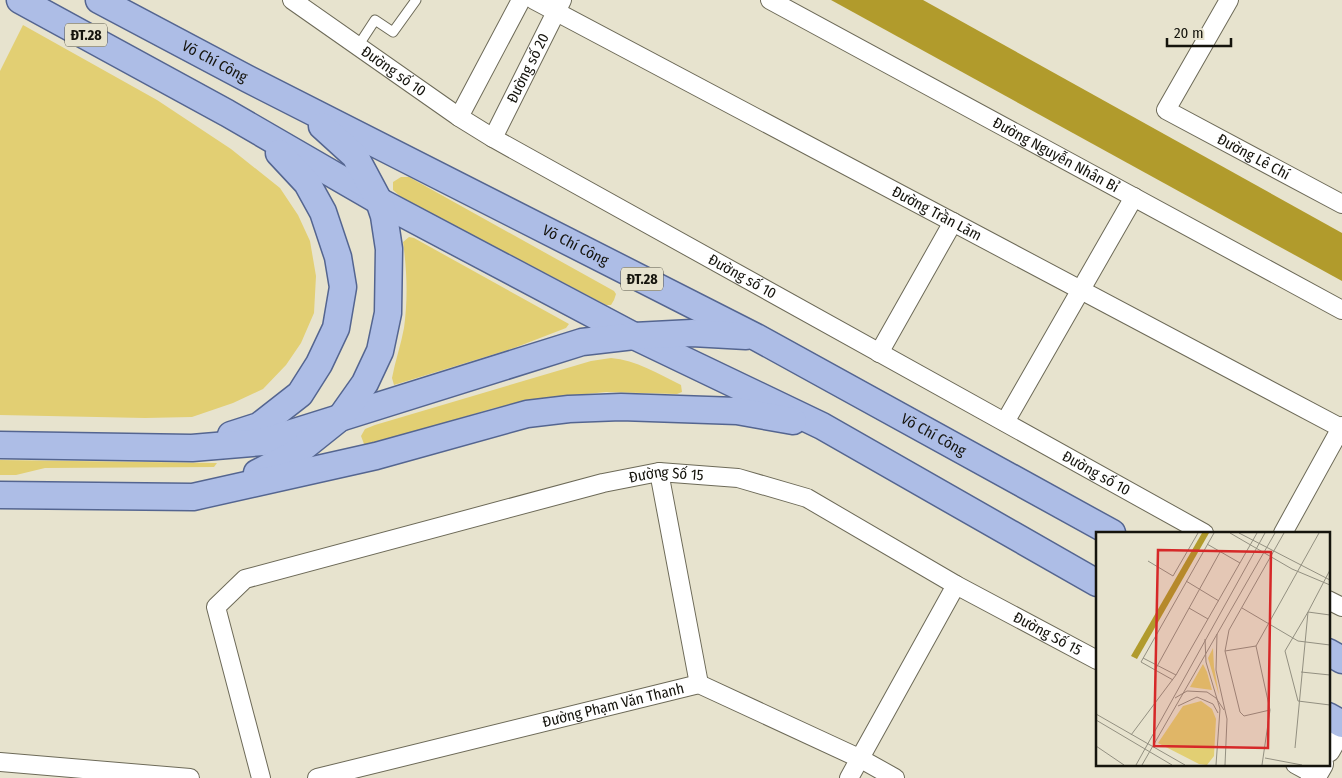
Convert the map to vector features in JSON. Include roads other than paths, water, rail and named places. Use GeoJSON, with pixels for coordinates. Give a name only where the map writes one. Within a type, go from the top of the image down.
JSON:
{"type":"FeatureCollection","features":[{"type":"Feature","properties":{"kind":"main road","name":"ĐT.28"},"geometry":{"type":"LineString","coordinates":[[20,0],[227,113],[379,201],[634,336],[822,426],[1096,582]]}},
{"type":"Feature","properties":{"kind":"main road","name":"Võ Chí Công"},"geometry":{"type":"LineString","coordinates":[[99,0],[166,37],[756,337],[1110,532]]}},
{"type":"Feature","properties":{"kind":"main road"},"geometry":{"type":"LineString","coordinates":[[193,497],[238,483],[296,453],[341,417],[365,383],[380,351],[388,313],[389,249],[384,216],[379,201],[355,156],[326,129],[248,78]]}},
{"type":"Feature","properties":{"kind":"main road"},"geometry":{"type":"LineString","coordinates":[[192,448],[259,426],[300,394],[319,364],[336,328],[343,287],[338,257],[323,212],[308,183],[284,158],[227,113]]}},
{"type":"Feature","properties":{"kind":"main road"},"geometry":{"type":"LineString","coordinates":[[0,445],[192,448],[263,442],[582,342],[634,336],[692,333],[756,337]]}},
{"type":"Feature","properties":{"kind":"main road"},"geometry":{"type":"LineString","coordinates":[[0,495],[193,497],[376,456],[527,414],[569,408],[621,407],[737,411],[822,426]]}},
{"type":"Feature","properties":{"kind":"main road"},"geometry":{"type":"LineString","coordinates":[[1330,653],[1342,660]]}},
{"type":"Feature","properties":{"kind":"main road"},"geometry":{"type":"LineString","coordinates":[[1330,717],[1342,725]]}},
{"type":"Feature","properties":{"kind":"street","name":"Đường số 10"},"geometry":{"type":"LineString","coordinates":[[292,0],[493,138],[1202,532]]}},
{"type":"Feature","properties":{"kind":"street"},"geometry":{"type":"LineString","coordinates":[[459,116],[521,0]]}},
{"type":"Feature","properties":{"kind":"street","name":"Đường Trần Lãm"},"geometry":{"type":"LineString","coordinates":[[534,0],[559,6],[954,222],[1341,427]]}},
{"type":"Feature","properties":{"kind":"street","name":"Đường Nguyễn Nhân Bỉ"},"geometry":{"type":"LineString","coordinates":[[770,0],[1342,310]]}},
{"type":"Feature","properties":{"kind":"street","name":"Đường Lê Chí"},"geometry":{"type":"LineString","coordinates":[[1229,0],[1166,110],[1342,204]]}},
{"type":"Feature","properties":{"kind":"street","name":"Đường số 20"},"geometry":{"type":"LineString","coordinates":[[493,138],[559,6]]}},
{"type":"Feature","properties":{"kind":"street"},"geometry":{"type":"LineString","coordinates":[[1005,422],[1134,197]]}},
{"type":"Feature","properties":{"kind":"street"},"geometry":{"type":"LineString","coordinates":[[879,352],[954,222]]}},
{"type":"Feature","properties":{"kind":"street"},"geometry":{"type":"LineString","coordinates":[[1284,532],[1341,427]]}},
{"type":"Feature","properties":{"kind":"street"},"geometry":{"type":"LineString","coordinates":[[659,472],[700,684]]}},
{"type":"Feature","properties":{"kind":"street","name":"Đường Số 15"},"geometry":{"type":"LineString","coordinates":[[261,778],[216,607],[245,579],[604,483],[659,472],[738,478],[807,498],[956,585],[1096,659]]}},
{"type":"Feature","properties":{"kind":"street"},"geometry":{"type":"LineString","coordinates":[[849,778],[956,585]]}},
{"type":"Feature","properties":{"kind":"street"},"geometry":{"type":"LineString","coordinates":[[1330,601],[1342,607]]}},
{"type":"Feature","properties":{"kind":"street","name":"Đường Phạm Văn Thanh"},"geometry":{"type":"LineString","coordinates":[[317,778],[700,684],[861,759],[895,778]]}},
{"type":"Feature","properties":{"kind":"street"},"geometry":{"type":"LineString","coordinates":[[1330,746],[1342,725]]}},
{"type":"Feature","properties":{"kind":"street"},"geometry":{"type":"LineString","coordinates":[[0,762],[190,778]]}},
{"type":"Feature","properties":{"kind":"lane"},"geometry":{"type":"LineString","coordinates":[[358,46],[376,20],[393,32],[416,0]]}}]}
